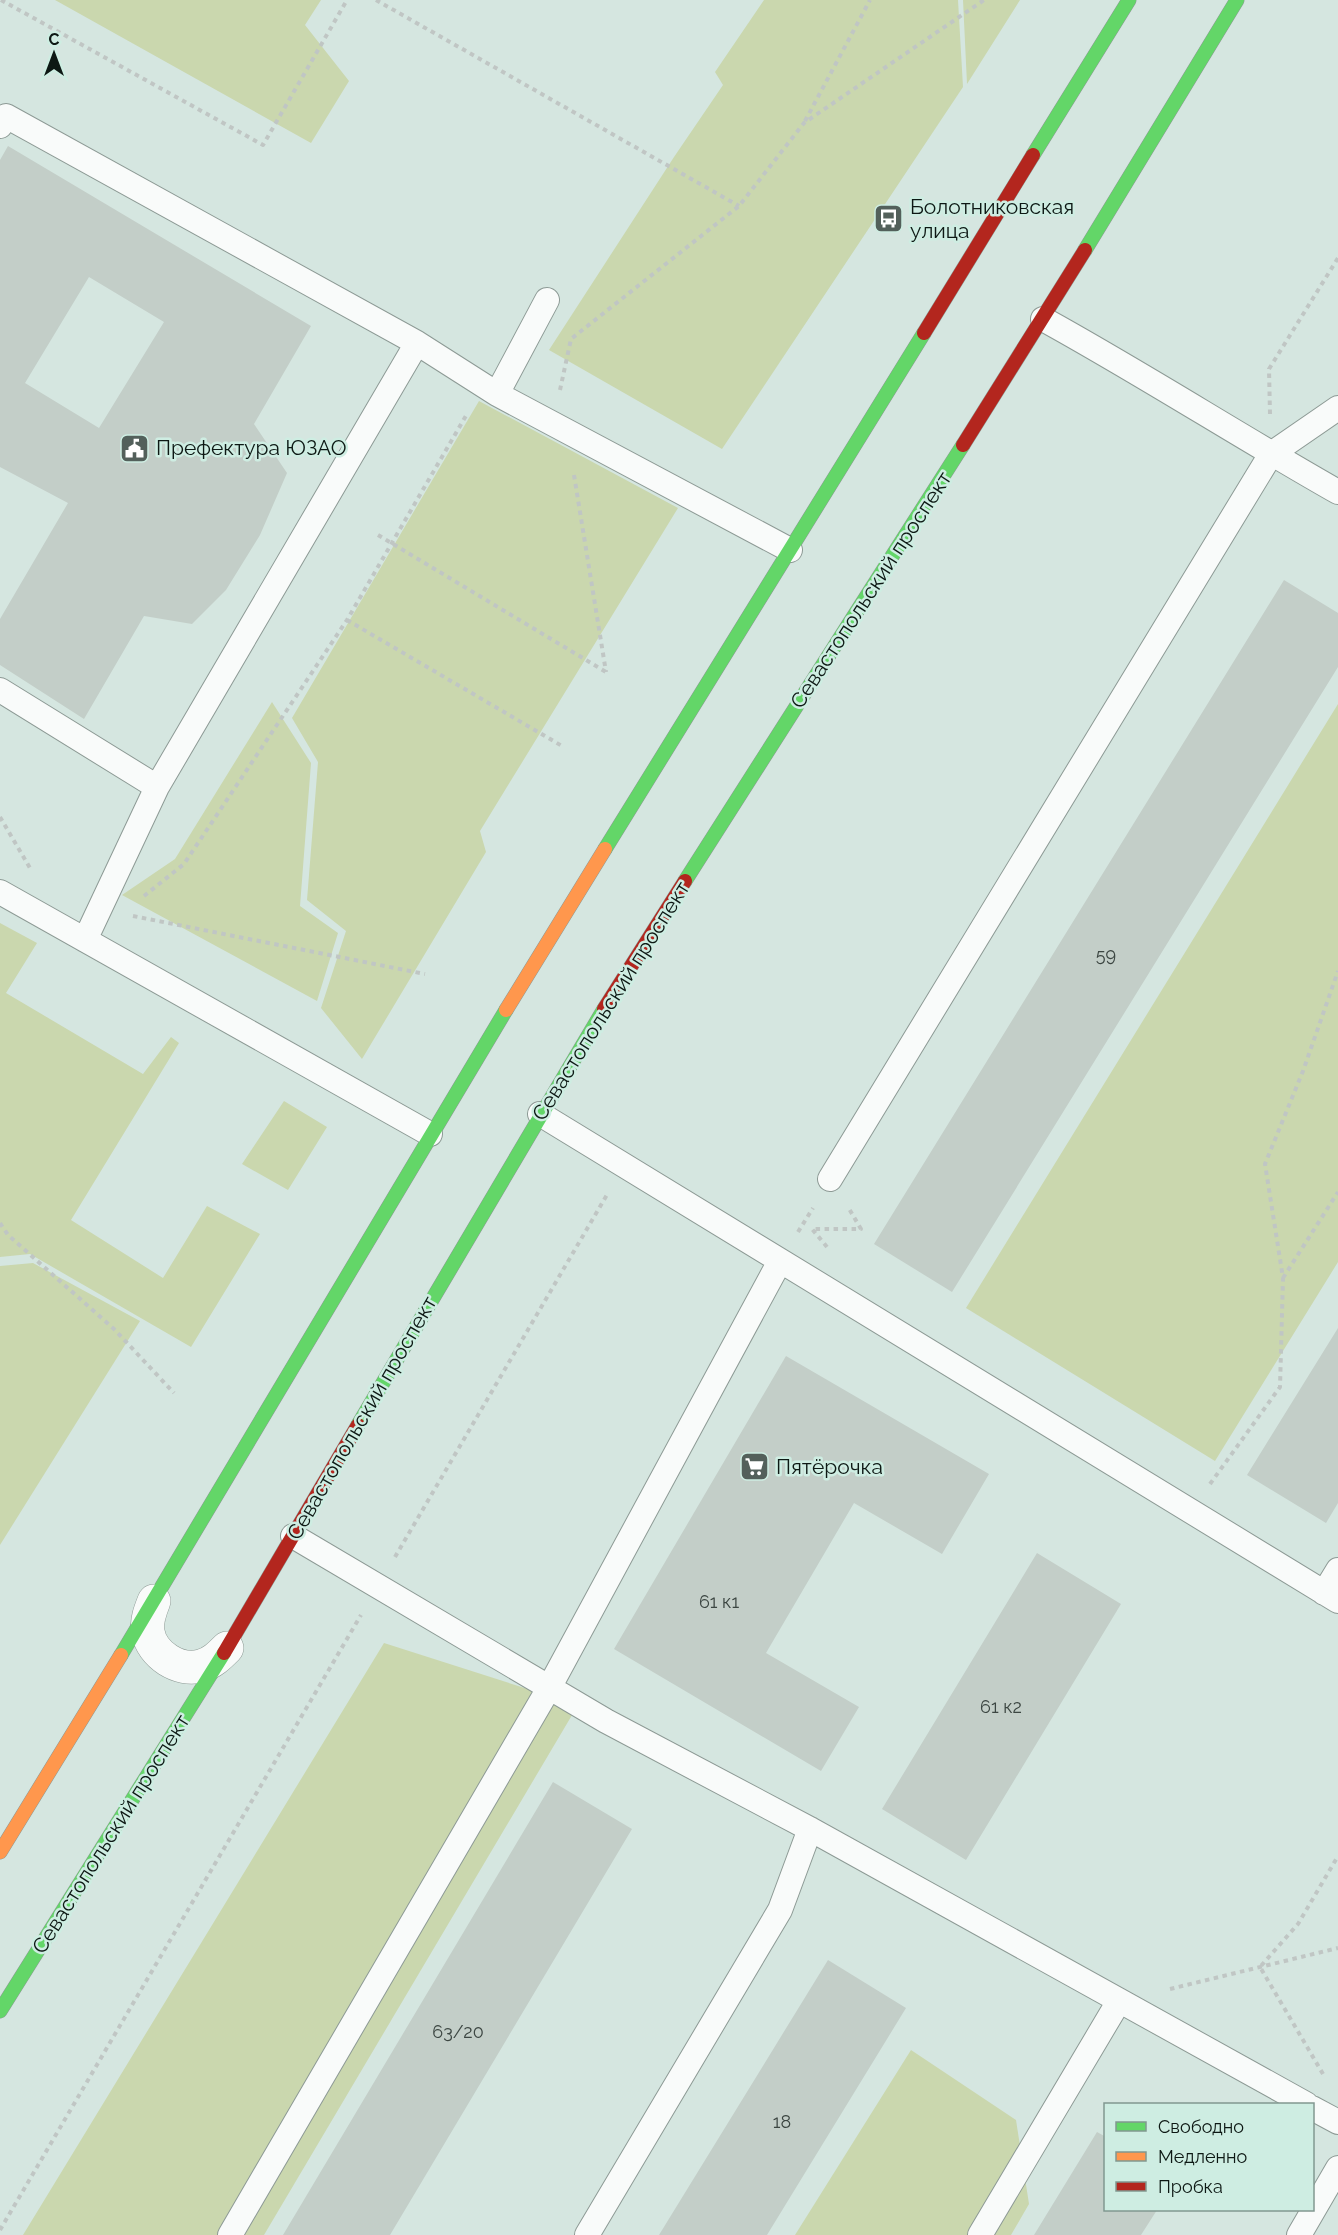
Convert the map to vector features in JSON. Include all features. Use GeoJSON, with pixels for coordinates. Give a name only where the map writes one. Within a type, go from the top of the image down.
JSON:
{"type":"FeatureCollection","features":[{"type":"Feature","properties":{"kind":"main road"},"geometry":{"type":"LineString","coordinates":[[0,1852],[154,1601],[430,1134],[1129,0]]}},
{"type":"Feature","properties":{"kind":"main road","name":"Севастопольский проспект"},"geometry":{"type":"LineString","coordinates":[[0,2011],[227,1648],[596,1022],[1043,319],[1237,0]]}},
{"type":"Feature","properties":{"kind":"street"},"geometry":{"type":"LineString","coordinates":[[154,1601],[148,1616],[148,1634],[155,1649],[167,1660],[183,1667],[200,1667],[215,1660],[227,1648]]}},
{"type":"Feature","properties":{"kind":"lane"},"geometry":{"type":"LineString","coordinates":[[0,126],[6,116],[417,343],[490,389],[790,550]]}},
{"type":"Feature","properties":{"kind":"lane"},"geometry":{"type":"LineString","coordinates":[[490,389],[547,300]]}},
{"type":"Feature","properties":{"kind":"lane"},"geometry":{"type":"LineString","coordinates":[[1043,319],[1338,492]]}},
{"type":"Feature","properties":{"kind":"lane"},"geometry":{"type":"LineString","coordinates":[[85,940],[157,787],[417,343]]}},
{"type":"Feature","properties":{"kind":"lane"},"geometry":{"type":"LineString","coordinates":[[830,1179],[1271,454],[1338,408]]}},
{"type":"Feature","properties":{"kind":"lane"},"geometry":{"type":"LineString","coordinates":[[0,690],[157,787]]}},
{"type":"Feature","properties":{"kind":"lane"},"geometry":{"type":"LineString","coordinates":[[0,892],[430,1134]]}},
{"type":"Feature","properties":{"kind":"lane"},"geometry":{"type":"LineString","coordinates":[[540,1114],[1331,1597],[1338,1570]]}},
{"type":"Feature","properties":{"kind":"lane"},"geometry":{"type":"LineString","coordinates":[[230,2235],[549,1688],[780,1261]]}},
{"type":"Feature","properties":{"kind":"lane"},"geometry":{"type":"LineString","coordinates":[[293,1536],[606,1721],[810,1829],[1304,2103]]}},
{"type":"Feature","properties":{"kind":"lane"},"geometry":{"type":"LineString","coordinates":[[587,2235],[780,1910],[810,1829]]}},
{"type":"Feature","properties":{"kind":"lane"},"geometry":{"type":"LineString","coordinates":[[980,2235],[1119,2001]]}},
{"type":"Feature","properties":{"kind":"lane"},"geometry":{"type":"LineString","coordinates":[[1314,2109],[1338,2122]]}},
{"type":"Feature","properties":{"kind":"lane"},"geometry":{"type":"LineString","coordinates":[[1314,2209],[1338,2168]]}},
{"type":"Feature","properties":{"kind":"lane"},"geometry":{"type":"LineString","coordinates":[[1299,2235],[1313,2211]]}},
{"type":"Feature","properties":{"kind":"path"},"geometry":{"type":"LineString","coordinates":[[1,0],[263,145],[347,0]]}},
{"type":"Feature","properties":{"kind":"path"},"geometry":{"type":"LineString","coordinates":[[376,0],[739,206]]}},
{"type":"Feature","properties":{"kind":"path"},"geometry":{"type":"LineString","coordinates":[[648,278],[739,206],[804,123],[870,0]]}},
{"type":"Feature","properties":{"kind":"path"},"geometry":{"type":"LineString","coordinates":[[804,123],[984,0]]}},
{"type":"Feature","properties":{"kind":"path"},"geometry":{"type":"LineString","coordinates":[[1271,454],[1269,369],[1338,258]]}},
{"type":"Feature","properties":{"kind":"path"},"geometry":{"type":"LineString","coordinates":[[140,900],[184,864],[347,620],[391,543],[490,389]]}},
{"type":"Feature","properties":{"kind":"path"},"geometry":{"type":"LineString","coordinates":[[378,535],[606,672]]}},
{"type":"Feature","properties":{"kind":"path"},"geometry":{"type":"LineString","coordinates":[[347,620],[562,746]]}},
{"type":"Feature","properties":{"kind":"path"},"geometry":{"type":"LineString","coordinates":[[0,817],[36,878]]}},
{"type":"Feature","properties":{"kind":"path"},"geometry":{"type":"LineString","coordinates":[[123,914],[424,974]]}},
{"type":"Feature","properties":{"kind":"path"},"geometry":{"type":"LineString","coordinates":[[1190,1511],[1280,1387],[1283,1278],[1265,1164],[1303,1071],[1338,971]]}},
{"type":"Feature","properties":{"kind":"path"},"geometry":{"type":"LineString","coordinates":[[0,2230],[624,1165]]}},
{"type":"Feature","properties":{"kind":"path"},"geometry":{"type":"LineString","coordinates":[[780,1261],[830,1179],[861,1229],[812,1229],[831,1252]]}},
{"type":"Feature","properties":{"kind":"path"},"geometry":{"type":"LineString","coordinates":[[1283,1278],[1338,1192]]}},
{"type":"Feature","properties":{"kind":"path"},"geometry":{"type":"LineString","coordinates":[[0,1223],[8,1235],[114,1329],[174,1393]]}},
{"type":"Feature","properties":{"kind":"path"},"geometry":{"type":"LineString","coordinates":[[0,1235],[8,1235]]}},
{"type":"Feature","properties":{"kind":"path"},"geometry":{"type":"LineString","coordinates":[[1260,1967],[1298,1924],[1338,1856]]}},
{"type":"Feature","properties":{"kind":"path"},"geometry":{"type":"LineString","coordinates":[[1119,2001],[1338,1948]]}},
{"type":"Feature","properties":{"kind":"path"},"geometry":{"type":"LineString","coordinates":[[1260,1967],[1326,2079]]}},
{"type":"Feature","properties":{"kind":"green space"},"geometry":{"type":"Polygon","coordinates":[[[55,0],[321,0],[305,25],[349,81],[311,143],[55,0]]]}},
{"type":"Feature","properties":{"kind":"green space"},"geometry":{"type":"Polygon","coordinates":[[[764,0],[958,0],[963,87],[722,449],[549,350],[723,85],[715,72],[764,0]]]}},
{"type":"Feature","properties":{"kind":"green space"},"geometry":{"type":"Polygon","coordinates":[[[963,0],[1020,0],[967,84],[963,0]]]}},
{"type":"Feature","properties":{"kind":"green space"},"geometry":{"type":"Polygon","coordinates":[[[479,401],[678,508],[480,831],[486,852],[362,1059],[321,1008],[346,931],[307,900],[318,762],[292,718],[479,401]]]}},
{"type":"Feature","properties":{"kind":"green space"},"geometry":{"type":"Polygon","coordinates":[[[272,702],[311,763],[300,906],[338,933],[317,1001],[122,895],[175,859],[272,702]]]}},
{"type":"Feature","properties":{"kind":"green space"},"geometry":{"type":"Polygon","coordinates":[[[1338,704],[1338,1262],[1215,1461],[966,1308],[1338,704]]]}},
{"type":"Feature","properties":{"kind":"green space"},"geometry":{"type":"Polygon","coordinates":[[[0,923],[37,943],[6,993],[143,1074],[171,1037],[179,1043],[71,1220],[163,1278],[207,1206],[260,1234],[191,1347],[30,1254],[0,1257],[0,923]]]}},
{"type":"Feature","properties":{"kind":"green space"},"geometry":{"type":"Polygon","coordinates":[[[284,1101],[327,1127],[288,1190],[242,1164],[284,1101]]]}},
{"type":"Feature","properties":{"kind":"green space"},"geometry":{"type":"Polygon","coordinates":[[[33,1263],[140,1321],[0,1545],[0,1266],[33,1263]]]}},
{"type":"Feature","properties":{"kind":"green space"},"geometry":{"type":"Polygon","coordinates":[[[384,1643],[578,1705],[264,2235],[23,2235],[384,1643]]]}},
{"type":"Feature","properties":{"kind":"green space"},"geometry":{"type":"Polygon","coordinates":[[[911,2050],[1016,2120],[1029,2204],[1011,2235],[795,2235],[911,2050]]]}},
{"type":"Feature","properties":{"kind":"building","name":"Префектура ЮЗАО"},"geometry":{"type":"Polygon","coordinates":[[[8,146],[311,326],[254,424],[287,473],[260,535],[226,590],[192,624],[144,616],[84,719],[0,665],[0,619],[68,503],[0,467],[0,160],[8,146]],[[89,277],[25,383],[99,428],[164,322],[89,277]]]}},
{"type":"Feature","properties":{"kind":"building"},"geometry":{"type":"Polygon","coordinates":[[[1284,580],[1338,613],[1338,667],[952,1292],[874,1244],[1284,580]]]}},
{"type":"Feature","properties":{"kind":"building"},"geometry":{"type":"Polygon","coordinates":[[[1338,1328],[1338,1503],[1326,1523],[1247,1475],[1338,1328]]]}},
{"type":"Feature","properties":{"kind":"building"},"geometry":{"type":"Polygon","coordinates":[[[786,1356],[989,1474],[942,1554],[854,1503],[766,1653],[859,1707],[821,1771],[614,1649],[786,1356]]]}},
{"type":"Feature","properties":{"kind":"building"},"geometry":{"type":"Polygon","coordinates":[[[1037,1553],[1121,1604],[966,1860],[882,1809],[1037,1553]]]}},
{"type":"Feature","properties":{"kind":"building"},"geometry":{"type":"Polygon","coordinates":[[[553,1782],[632,1829],[390,2235],[283,2235],[553,1782]]]}},
{"type":"Feature","properties":{"kind":"building"},"geometry":{"type":"Polygon","coordinates":[[[828,1960],[906,2008],[767,2235],[659,2235],[828,1960]]]}},
{"type":"Feature","properties":{"kind":"building"},"geometry":{"type":"Polygon","coordinates":[[[1097,2132],[1104,2136],[1104,2211],[1156,2211],[1141,2235],[1034,2235],[1097,2132]]]}},
{"type":"Feature","properties":{"kind":"traffic: fast"},"geometry":{"type":"LineString","coordinates":[[1033,155],[1129,0]]}},
{"type":"Feature","properties":{"kind":"traffic: fast"},"geometry":{"type":"LineString","coordinates":[[1085,250],[1237,0]]}},
{"type":"Feature","properties":{"kind":"traffic: fast"},"geometry":{"type":"LineString","coordinates":[[605,849],[924,333]]}},
{"type":"Feature","properties":{"kind":"traffic: fast"},"geometry":{"type":"LineString","coordinates":[[685,881],[963,445]]}},
{"type":"Feature","properties":{"kind":"traffic: fast"},"geometry":{"type":"LineString","coordinates":[[358,1425],[604,1009]]}},
{"type":"Feature","properties":{"kind":"traffic: fast"},"geometry":{"type":"LineString","coordinates":[[121,1655],[506,1010]]}},
{"type":"Feature","properties":{"kind":"traffic: fast"},"geometry":{"type":"LineString","coordinates":[[0,2011],[224,1653]]}},
{"type":"Feature","properties":{"kind":"traffic: slow"},"geometry":{"type":"LineString","coordinates":[[506,1010],[605,849]]}},
{"type":"Feature","properties":{"kind":"traffic: slow"},"geometry":{"type":"LineString","coordinates":[[0,1852],[121,1655]]}},
{"type":"Feature","properties":{"kind":"traffic: jam"},"geometry":{"type":"LineString","coordinates":[[924,333],[1033,155]]}},
{"type":"Feature","properties":{"kind":"traffic: jam"},"geometry":{"type":"LineString","coordinates":[[963,445],[1085,250]]}},
{"type":"Feature","properties":{"kind":"traffic: jam"},"geometry":{"type":"LineString","coordinates":[[604,1009],[685,881]]}},
{"type":"Feature","properties":{"kind":"traffic: jam"},"geometry":{"type":"LineString","coordinates":[[224,1653],[358,1425]]}},
{"type":"Feature","properties":{"kind":"place","name":"Болотниковская улица"},"geometry":{"type":"Point","coordinates":[889,219]}},
{"type":"Feature","properties":{"kind":"place","name":"Префектура ЮЗАО"},"geometry":{"type":"Point","coordinates":[135,448]}},
{"type":"Feature","properties":{"kind":"place","name":"Пятёрочка"},"geometry":{"type":"Point","coordinates":[755,1467]}}]}
